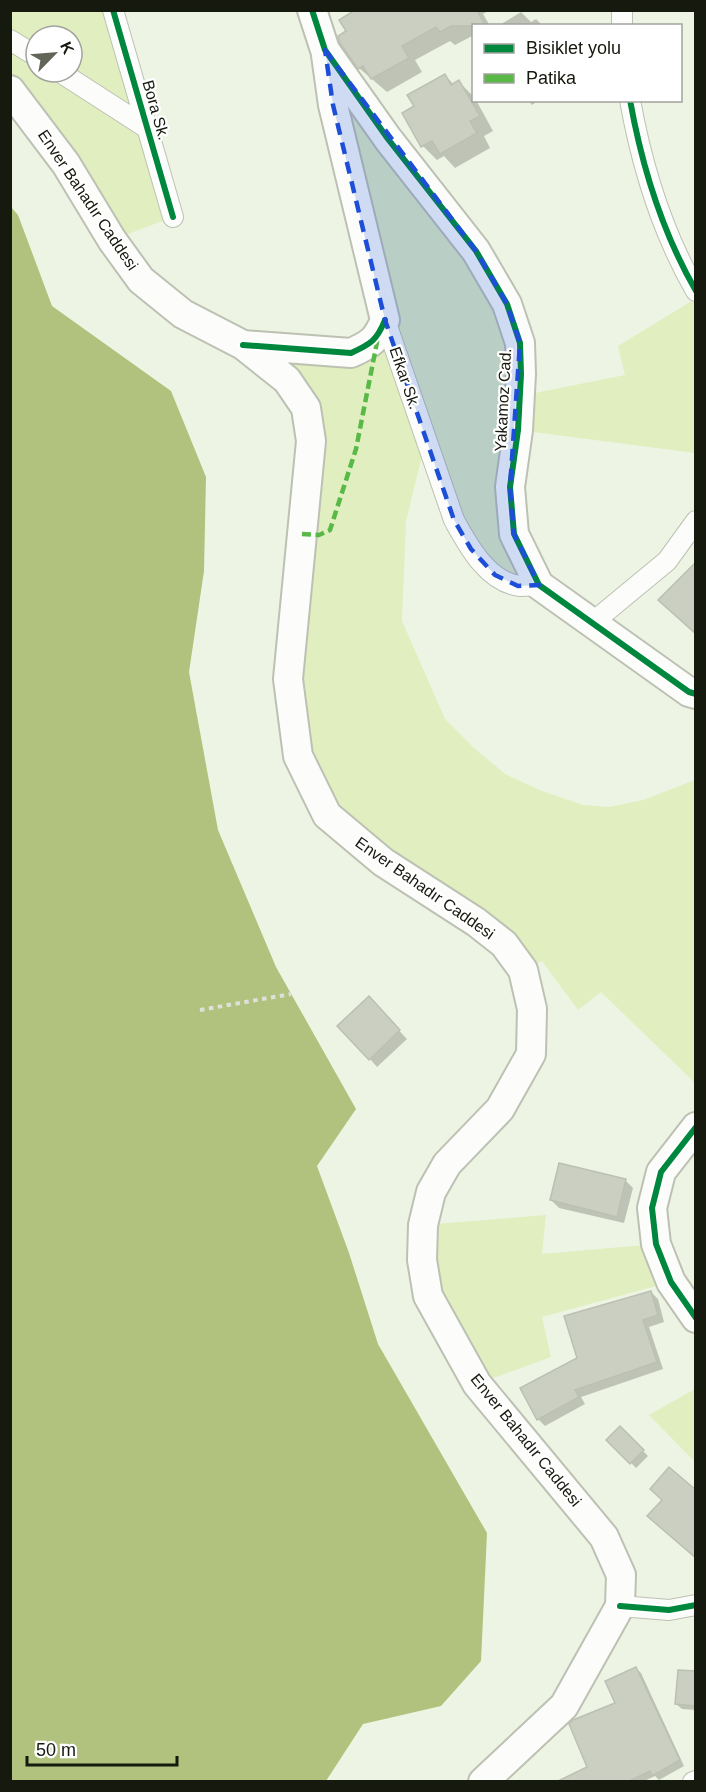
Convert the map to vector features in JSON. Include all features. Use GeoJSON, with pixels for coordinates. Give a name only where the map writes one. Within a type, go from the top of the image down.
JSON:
{"type":"FeatureCollection","features":[{"type":"Feature","properties":{"kind":"main road","name":"Yakamoz Cad."},"geometry":{"type":"LineString","coordinates":[[312,10],[325,50],[388,139],[476,251],[507,304],[520,342],[518,430],[510,487],[514,534],[540,585],[688,692],[696,694]]}},
{"type":"Feature","properties":{"kind":"main road","name":"Efkar Sk."},"geometry":{"type":"LineString","coordinates":[[325,50],[333,105],[385,320]]}},
{"type":"Feature","properties":{"kind":"main road","name":"Enver Bahadır Caddesi"},"geometry":{"type":"LineString","coordinates":[[10,90],[66,164],[112,240],[141,280],[183,314],[243,345],[286,380],[306,408],[311,441],[288,679],[298,756],[327,815],[383,862],[476,922],[504,944],[523,970],[532,1009],[531,1054],[500,1109],[447,1164],[431,1192],[423,1225],[422,1260],[428,1296],[477,1384],[604,1537],[621,1575],[620,1606],[564,1706],[483,1782]]}},
{"type":"Feature","properties":{"kind":"main road"},"geometry":{"type":"LineString","coordinates":[[243,345],[351,353],[378,337],[385,320]]}},
{"type":"Feature","properties":{"kind":"main road"},"geometry":{"type":"LineString","coordinates":[[696,1127],[661,1172],[652,1208],[656,1244],[671,1282],[696,1318]]}},
{"type":"Feature","properties":{"kind":"street","name":"Bora Sk."},"geometry":{"type":"LineString","coordinates":[[113,10],[173,217]]}},
{"type":"Feature","properties":{"kind":"street"},"geometry":{"type":"LineString","coordinates":[[10,40],[24,49]]}},
{"type":"Feature","properties":{"kind":"street"},"geometry":{"type":"LineString","coordinates":[[79,84],[147,128]]}},
{"type":"Feature","properties":{"kind":"street"},"geometry":{"type":"LineString","coordinates":[[630,102],[638,144],[656,205],[677,259],[696,291]]}},
{"type":"Feature","properties":{"kind":"street","name":"Efkar Sk."},"geometry":{"type":"LineString","coordinates":[[385,320],[454,520],[471,549],[495,575],[518,586],[540,585]]}},
{"type":"Feature","properties":{"kind":"street"},"geometry":{"type":"LineString","coordinates":[[592,623],[667,561],[696,521]]}},
{"type":"Feature","properties":{"kind":"street"},"geometry":{"type":"LineString","coordinates":[[620,1606],[669,1610],[696,1605]]}},
{"type":"Feature","properties":{"kind":"path"},"geometry":{"type":"LineString","coordinates":[[200,1010],[291,994]]}},
{"type":"Feature","properties":{"kind":"highlighted area"},"geometry":{"type":"Polygon","coordinates":[[[325,50],[476,251],[507,304],[520,343],[510,487],[514,534],[539,585],[518,586],[495,575],[471,549],[454,520],[385,320],[333,105],[325,50]]]}},
{"type":"Feature","properties":{"kind":"shaded area"},"geometry":{"type":"Polygon","coordinates":[[[11,11],[113,11],[173,217],[112,240],[11,90],[11,11]]]}},
{"type":"Feature","properties":{"kind":"shaded area"},"geometry":{"type":"Polygon","coordinates":[[[325,50],[507,304],[520,396],[625,375],[618,346],[695,299],[695,453],[518,430],[510,487],[539,585],[518,586],[471,549],[426,440],[406,521],[402,621],[445,719],[505,774],[542,791],[583,805],[609,807],[643,800],[695,780],[695,1083],[601,992],[578,1010],[542,961],[523,970],[383,862],[298,756],[306,408],[243,346],[378,337],[325,50]]]}},
{"type":"Feature","properties":{"kind":"shaded area"},"geometry":{"type":"Polygon","coordinates":[[[11,207],[18,215],[52,306],[171,391],[206,477],[204,571],[189,672],[218,830],[276,967],[356,1109],[317,1166],[349,1253],[378,1344],[487,1533],[481,1661],[441,1706],[363,1724],[326,1781],[11,1781],[11,207]]]}},
{"type":"Feature","properties":{"kind":"shaded area"},"geometry":{"type":"Polygon","coordinates":[[[546,1215],[542,1254],[656,1244],[671,1282],[542,1317],[551,1357],[477,1384],[447,1331],[423,1225],[546,1215]]]}},
{"type":"Feature","properties":{"kind":"shaded area"},"geometry":{"type":"Polygon","coordinates":[[[695,1389],[695,1462],[649,1415],[695,1389]]]}},
{"type":"Feature","properties":{"kind":"building"},"geometry":{"type":"Polygon","coordinates":[[[355,10],[477,10],[484,24],[451,26],[440,32],[436,27],[402,46],[409,58],[371,79],[363,66],[358,69],[340,43],[338,36],[346,31],[339,20],[355,10]]]}},
{"type":"Feature","properties":{"kind":"building"},"geometry":{"type":"Polygon","coordinates":[[[445,74],[451,85],[459,80],[480,116],[470,121],[477,133],[440,154],[432,141],[421,147],[402,113],[414,106],[407,95],[445,74]]]}},
{"type":"Feature","properties":{"kind":"building"},"geometry":{"type":"Polygon","coordinates":[[[696,562],[696,634],[658,600],[696,562]]]}},
{"type":"Feature","properties":{"kind":"building"},"geometry":{"type":"Polygon","coordinates":[[[369,996],[400,1030],[369,1060],[337,1026],[369,996]]]}},
{"type":"Feature","properties":{"kind":"building"},"geometry":{"type":"Polygon","coordinates":[[[559,1163],[626,1179],[617,1217],[550,1200],[559,1163]]]}},
{"type":"Feature","properties":{"kind":"building"},"geometry":{"type":"Polygon","coordinates":[[[651,1291],[658,1315],[643,1320],[657,1362],[575,1390],[579,1397],[537,1420],[520,1388],[577,1358],[564,1316],[651,1291]]]}},
{"type":"Feature","properties":{"kind":"building"},"geometry":{"type":"Polygon","coordinates":[[[620,1426],[644,1450],[630,1464],[606,1440],[620,1426]]]}},
{"type":"Feature","properties":{"kind":"building"},"geometry":{"type":"Polygon","coordinates":[[[669,1467],[696,1490],[696,1558],[647,1516],[662,1500],[650,1489],[669,1467]]]}},
{"type":"Feature","properties":{"kind":"building"},"geometry":{"type":"Polygon","coordinates":[[[636,1667],[680,1760],[652,1776],[650,1771],[627,1782],[556,1782],[587,1767],[569,1724],[573,1720],[615,1703],[605,1681],[636,1667]]]}},
{"type":"Feature","properties":{"kind":"building"},"geometry":{"type":"Polygon","coordinates":[[[678,1670],[696,1671],[696,1706],[675,1704],[678,1670]]]}},
{"type":"Feature","properties":{"kind":"marked path"},"geometry":{"type":"LineString","coordinates":[[302,534],[319,535],[330,530],[356,449],[378,337]]}},
{"type":"Feature","properties":{"kind":"cycle path"},"geometry":{"type":"LineString","coordinates":[[113,10],[173,217]]}},
{"type":"Feature","properties":{"kind":"cycle path"},"geometry":{"type":"LineString","coordinates":[[312,10],[325,50],[388,139],[476,251],[507,304],[520,343],[521,374],[518,430],[510,487],[514,534],[539,585],[689,692],[696,694]]}},
{"type":"Feature","properties":{"kind":"cycle path"},"geometry":{"type":"LineString","coordinates":[[630,102],[647,174],[663,222],[696,291]]}},
{"type":"Feature","properties":{"kind":"cycle path"},"geometry":{"type":"LineString","coordinates":[[243,345],[351,353],[372,341],[385,320]]}},
{"type":"Feature","properties":{"kind":"cycle path"},"geometry":{"type":"LineString","coordinates":[[696,1127],[661,1172],[652,1208],[656,1244],[671,1282],[696,1318]]}},
{"type":"Feature","properties":{"kind":"cycle path"},"geometry":{"type":"LineString","coordinates":[[620,1606],[669,1610],[696,1605]]}}]}
